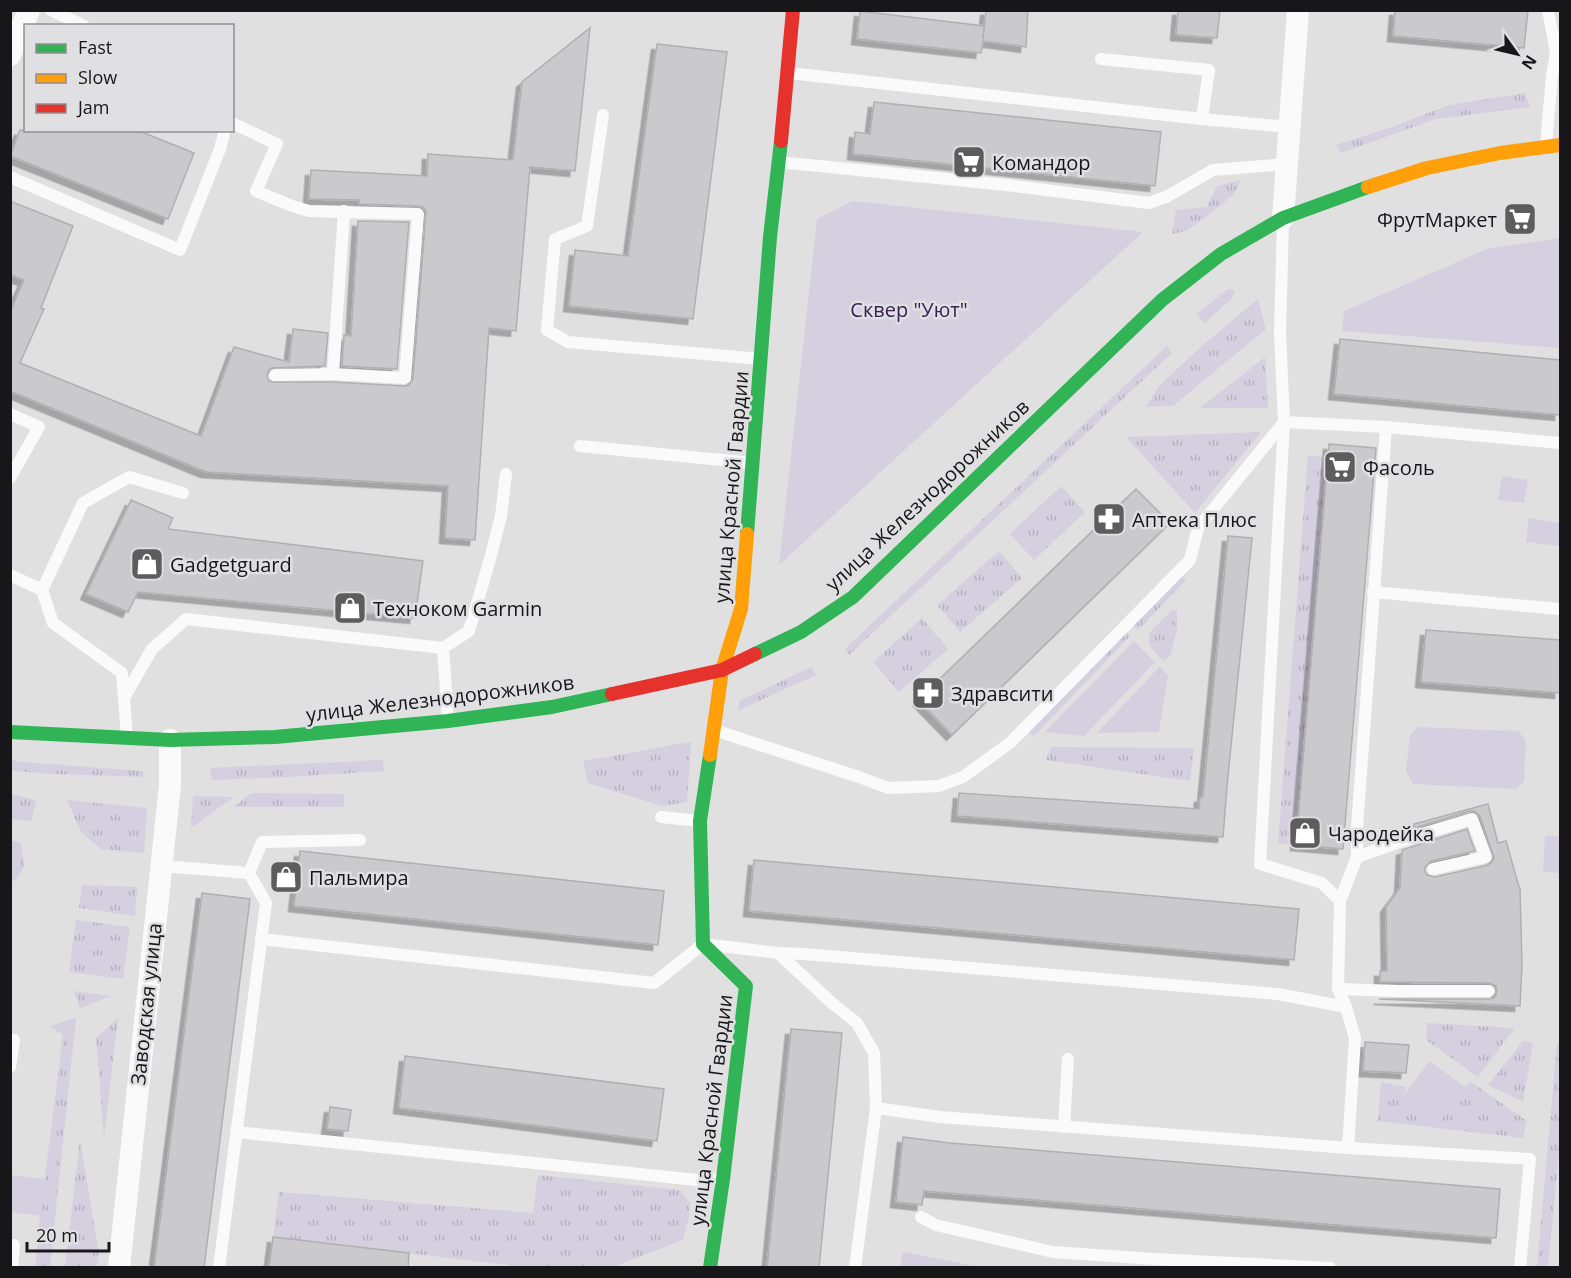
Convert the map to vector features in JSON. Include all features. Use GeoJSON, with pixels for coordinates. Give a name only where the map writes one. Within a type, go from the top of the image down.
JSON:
{"type":"FeatureCollection","features":[{"type":"Feature","properties":{"kind":"street"},"geometry":{"type":"LineString","coordinates":[[10,56],[29,10]]}},
{"type":"Feature","properties":{"kind":"street","name":"улица Красной Гвардии"},"geometry":{"type":"LineString","coordinates":[[710,1268],[746,986],[703,944],[700,821],[722,670],[741,609],[770,237],[793,10]]}},
{"type":"Feature","properties":{"kind":"street"},"geometry":{"type":"LineString","coordinates":[[1283,218],[1298,10]]}},
{"type":"Feature","properties":{"kind":"street","name":"улица Железнодорожников"},"geometry":{"type":"LineString","coordinates":[[10,732],[170,740],[275,737],[552,707],[722,670],[801,632],[853,597],[1162,300],[1221,255],[1283,218],[1386,180],[1427,168],[1500,153],[1553,146]]}},
{"type":"Feature","properties":{"kind":"street","name":"Заводская улица"},"geometry":{"type":"LineString","coordinates":[[119,1268],[170,785],[170,740]]}},
{"type":"Feature","properties":{"kind":"lane"},"geometry":{"type":"LineString","coordinates":[[51,10],[80,24]]}},
{"type":"Feature","properties":{"kind":"lane"},"geometry":{"type":"LineString","coordinates":[[1548,10],[1556,52],[1552,76],[1553,146]]}},
{"type":"Feature","properties":{"kind":"lane"},"geometry":{"type":"LineString","coordinates":[[1101,59],[1209,70],[1202,119]]}},
{"type":"Feature","properties":{"kind":"lane"},"geometry":{"type":"LineString","coordinates":[[788,72],[1289,127]]}},
{"type":"Feature","properties":{"kind":"lane"},"geometry":{"type":"LineString","coordinates":[[603,115],[587,226],[555,239],[548,330],[568,342],[761,359]]}},
{"type":"Feature","properties":{"kind":"lane"},"geometry":{"type":"LineString","coordinates":[[234,124],[278,144],[256,191],[309,211],[418,214],[405,378],[333,374],[275,375]]}},
{"type":"Feature","properties":{"kind":"lane"},"geometry":{"type":"LineString","coordinates":[[10,177],[180,250],[220,149],[224,132]]}},
{"type":"Feature","properties":{"kind":"lane"},"geometry":{"type":"LineString","coordinates":[[779,162],[1006,185],[1149,203],[1166,197],[1213,170],[1286,164]]}},
{"type":"Feature","properties":{"kind":"lane"},"geometry":{"type":"LineString","coordinates":[[333,374],[344,211]]}},
{"type":"Feature","properties":{"kind":"lane"},"geometry":{"type":"LineString","coordinates":[[1283,218],[1280,333],[1284,422],[1260,864],[1322,883],[1340,901]]}},
{"type":"Feature","properties":{"kind":"lane"},"geometry":{"type":"LineString","coordinates":[[10,414],[39,428],[10,478]]}},
{"type":"Feature","properties":{"kind":"lane"},"geometry":{"type":"LineString","coordinates":[[1284,422],[1386,427],[1560,443]]}},
{"type":"Feature","properties":{"kind":"lane"},"geometry":{"type":"LineString","coordinates":[[713,729],[888,788],[939,786],[963,777],[1011,742],[1190,560],[1198,528],[1284,422]]}},
{"type":"Feature","properties":{"kind":"lane"},"geometry":{"type":"LineString","coordinates":[[1348,1148],[1355,1038],[1338,989],[1340,901],[1357,857],[1357,828],[1386,427]]}},
{"type":"Feature","properties":{"kind":"lane"},"geometry":{"type":"LineString","coordinates":[[580,446],[752,463]]}},
{"type":"Feature","properties":{"kind":"lane"},"geometry":{"type":"LineString","coordinates":[[124,698],[152,649],[186,619],[443,648],[469,631],[501,516],[506,474]]}},
{"type":"Feature","properties":{"kind":"lane"},"geometry":{"type":"LineString","coordinates":[[127,738],[122,673],[53,623],[42,590],[83,503],[129,477],[183,493]]}},
{"type":"Feature","properties":{"kind":"lane"},"geometry":{"type":"LineString","coordinates":[[10,575],[42,590]]}},
{"type":"Feature","properties":{"kind":"lane"},"geometry":{"type":"LineString","coordinates":[[1373,592],[1560,609]]}},
{"type":"Feature","properties":{"kind":"lane"},"geometry":{"type":"LineString","coordinates":[[443,648],[448,720]]}},
{"type":"Feature","properties":{"kind":"lane"},"geometry":{"type":"LineString","coordinates":[[661,818],[700,821]]}},
{"type":"Feature","properties":{"kind":"lane"},"geometry":{"type":"LineString","coordinates":[[1357,857],[1472,819],[1486,856],[1433,869]]}},
{"type":"Feature","properties":{"kind":"lane"},"geometry":{"type":"LineString","coordinates":[[249,873],[262,842],[360,840]]}},
{"type":"Feature","properties":{"kind":"lane"},"geometry":{"type":"LineString","coordinates":[[161,866],[249,873]]}},
{"type":"Feature","properties":{"kind":"lane"},"geometry":{"type":"LineString","coordinates":[[219,1268],[266,903],[249,873]]}},
{"type":"Feature","properties":{"kind":"lane"},"geometry":{"type":"LineString","coordinates":[[261,939],[654,983],[703,944],[778,953],[1278,994],[1346,1007]]}},
{"type":"Feature","properties":{"kind":"lane"},"geometry":{"type":"LineString","coordinates":[[778,953],[857,1023],[873,1053],[876,1108],[855,1268]]}},
{"type":"Feature","properties":{"kind":"lane"},"geometry":{"type":"LineString","coordinates":[[1338,989],[1489,991]]}},
{"type":"Feature","properties":{"kind":"lane"},"geometry":{"type":"LineString","coordinates":[[10,1040],[14,1041],[10,1068]]}},
{"type":"Feature","properties":{"kind":"lane"},"geometry":{"type":"LineString","coordinates":[[1064,1126],[1068,1059]]}},
{"type":"Feature","properties":{"kind":"lane"},"geometry":{"type":"LineString","coordinates":[[876,1108],[940,1117],[1348,1148],[1530,1159],[1520,1268]]}},
{"type":"Feature","properties":{"kind":"lane"},"geometry":{"type":"LineString","coordinates":[[236,1132],[697,1180],[723,1179]]}},
{"type":"Feature","properties":{"kind":"lane"},"geometry":{"type":"LineString","coordinates":[[921,1217],[936,1225],[1053,1252],[1330,1268]]}},
{"type":"Feature","properties":{"kind":"lane"},"geometry":{"type":"LineString","coordinates":[[12,1268],[14,1245]]}},
{"type":"Feature","properties":{"kind":"green space"},"geometry":{"type":"Polygon","coordinates":[[[1525,93],[1530,107],[1436,119],[1341,153],[1336,145],[1449,105],[1525,93]]]}},
{"type":"Feature","properties":{"kind":"green space"},"geometry":{"type":"Polygon","coordinates":[[[1241,180],[1233,195],[1210,214],[1186,231],[1172,234],[1176,210],[1207,207],[1217,186],[1241,180]]]}},
{"type":"Feature","properties":{"kind":"green space","name":"Сквер \"Уют\""},"geometry":{"type":"Polygon","coordinates":[[[852,201],[1143,232],[779,565],[817,219],[852,201]]]}},
{"type":"Feature","properties":{"kind":"green space"},"geometry":{"type":"Polygon","coordinates":[[[1560,238],[1560,348],[1342,331],[1344,311],[1487,249],[1560,238]]]}},
{"type":"Feature","properties":{"kind":"green space"},"geometry":{"type":"Polygon","coordinates":[[[1228,289],[1235,291],[1233,297],[1205,323],[1196,314],[1228,289]]]}},
{"type":"Feature","properties":{"kind":"green space"},"geometry":{"type":"Polygon","coordinates":[[[1258,299],[1266,329],[1173,406],[1146,407],[1158,387],[1203,345],[1258,299]]]}},
{"type":"Feature","properties":{"kind":"green space"},"geometry":{"type":"Polygon","coordinates":[[[1167,346],[1172,353],[849,655],[845,649],[1167,346]]]}},
{"type":"Feature","properties":{"kind":"green space"},"geometry":{"type":"Polygon","coordinates":[[[1265,357],[1268,408],[1200,408],[1265,357]]]}},
{"type":"Feature","properties":{"kind":"green space"},"geometry":{"type":"Polygon","coordinates":[[[1261,432],[1195,513],[1126,437],[1261,432]]]}},
{"type":"Feature","properties":{"kind":"green space"},"geometry":{"type":"Polygon","coordinates":[[[1308,456],[1328,457],[1296,845],[1278,843],[1308,456]]]}},
{"type":"Feature","properties":{"kind":"green space"},"geometry":{"type":"Polygon","coordinates":[[[1502,476],[1528,480],[1524,503],[1498,500],[1502,476]]]}},
{"type":"Feature","properties":{"kind":"green space"},"geometry":{"type":"Polygon","coordinates":[[[1061,486],[1085,512],[1034,560],[1010,534],[1061,486]]]}},
{"type":"Feature","properties":{"kind":"green space"},"geometry":{"type":"Polygon","coordinates":[[[1529,518],[1560,523],[1560,546],[1526,542],[1529,518]]]}},
{"type":"Feature","properties":{"kind":"green space"},"geometry":{"type":"Polygon","coordinates":[[[999,551],[1022,578],[960,632],[937,605],[999,551]]]}},
{"type":"Feature","properties":{"kind":"green space"},"geometry":{"type":"Polygon","coordinates":[[[1179,574],[1186,580],[1138,630],[1132,625],[1179,574]]]}},
{"type":"Feature","properties":{"kind":"green space"},"geometry":{"type":"Polygon","coordinates":[[[1173,609],[1177,611],[1177,629],[1170,656],[1163,661],[1149,645],[1149,633],[1173,609]]]}},
{"type":"Feature","properties":{"kind":"green space"},"geometry":{"type":"Polygon","coordinates":[[[922,618],[948,649],[899,692],[873,662],[922,618]]]}},
{"type":"Feature","properties":{"kind":"green space"},"geometry":{"type":"Polygon","coordinates":[[[1125,631],[1130,636],[1034,736],[1028,731],[1125,631]]]}},
{"type":"Feature","properties":{"kind":"green space"},"geometry":{"type":"Polygon","coordinates":[[[1134,641],[1155,662],[1084,736],[1045,732],[1134,641]]]}},
{"type":"Feature","properties":{"kind":"green space"},"geometry":{"type":"Polygon","coordinates":[[[1160,666],[1168,676],[1159,732],[1097,733],[1160,666]]]}},
{"type":"Feature","properties":{"kind":"green space"},"geometry":{"type":"Polygon","coordinates":[[[811,667],[816,675],[739,710],[739,701],[811,667]]]}},
{"type":"Feature","properties":{"kind":"green space"},"geometry":{"type":"Polygon","coordinates":[[[1418,727],[1518,731],[1526,740],[1524,781],[1516,789],[1413,784],[1406,771],[1410,735],[1418,727]]]}},
{"type":"Feature","properties":{"kind":"green space"},"geometry":{"type":"Polygon","coordinates":[[[691,742],[687,802],[662,806],[588,783],[583,761],[691,742]]]}},
{"type":"Feature","properties":{"kind":"green space"},"geometry":{"type":"Polygon","coordinates":[[[1051,747],[1194,748],[1190,781],[1046,760],[1051,747]]]}},
{"type":"Feature","properties":{"kind":"green space"},"geometry":{"type":"Polygon","coordinates":[[[11,760],[143,771],[143,777],[16,771],[11,770],[11,760]]]}},
{"type":"Feature","properties":{"kind":"green space"},"geometry":{"type":"Polygon","coordinates":[[[383,760],[384,771],[289,777],[212,780],[210,768],[383,760]]]}},
{"type":"Feature","properties":{"kind":"green space"},"geometry":{"type":"Polygon","coordinates":[[[251,793],[344,794],[344,807],[234,807],[251,793]]]}},
{"type":"Feature","properties":{"kind":"green space"},"geometry":{"type":"Polygon","coordinates":[[[10,794],[36,800],[31,821],[11,819],[10,794]]]}},
{"type":"Feature","properties":{"kind":"green space"},"geometry":{"type":"Polygon","coordinates":[[[193,796],[234,797],[191,828],[193,796]]]}},
{"type":"Feature","properties":{"kind":"green space"},"geometry":{"type":"Polygon","coordinates":[[[67,800],[147,808],[144,853],[101,849],[81,832],[67,800]]]}},
{"type":"Feature","properties":{"kind":"green space"},"geometry":{"type":"Polygon","coordinates":[[[1545,836],[1560,836],[1560,878],[1558,878],[1558,873],[1543,872],[1545,836]]]}},
{"type":"Feature","properties":{"kind":"green space"},"geometry":{"type":"Polygon","coordinates":[[[11,841],[20,842],[25,865],[16,880],[11,882],[11,841]]]}},
{"type":"Feature","properties":{"kind":"green space"},"geometry":{"type":"Polygon","coordinates":[[[82,885],[137,887],[135,916],[79,908],[82,885]]]}},
{"type":"Feature","properties":{"kind":"green space"},"geometry":{"type":"Polygon","coordinates":[[[76,920],[130,927],[123,979],[69,972],[76,920]]]}},
{"type":"Feature","properties":{"kind":"green space"},"geometry":{"type":"Polygon","coordinates":[[[74,991],[111,996],[80,1008],[74,991]]]}},
{"type":"Feature","properties":{"kind":"green space"},"geometry":{"type":"Polygon","coordinates":[[[76,1018],[50,1267],[35,1267],[63,1035],[50,1026],[76,1018]]]}},
{"type":"Feature","properties":{"kind":"green space"},"geometry":{"type":"Polygon","coordinates":[[[118,1018],[104,1138],[96,1038],[118,1018]]]}},
{"type":"Feature","properties":{"kind":"green space"},"geometry":{"type":"Polygon","coordinates":[[[1427,1023],[1515,1028],[1478,1077],[1426,1040],[1427,1023]]]}},
{"type":"Feature","properties":{"kind":"green space"},"geometry":{"type":"Polygon","coordinates":[[[1523,1041],[1533,1043],[1523,1102],[1488,1085],[1523,1041]]]}},
{"type":"Feature","properties":{"kind":"green space"},"geometry":{"type":"Polygon","coordinates":[[[1557,1043],[1560,1043],[1560,1142],[1548,1267],[1537,1267],[1557,1043]]]}},
{"type":"Feature","properties":{"kind":"green space"},"geometry":{"type":"Polygon","coordinates":[[[1430,1061],[1465,1087],[1439,1121],[1404,1095],[1430,1061]]]}},
{"type":"Feature","properties":{"kind":"green space"},"geometry":{"type":"Polygon","coordinates":[[[1381,1082],[1406,1087],[1404,1095],[1439,1121],[1471,1082],[1527,1121],[1523,1138],[1378,1121],[1381,1082]]]}},
{"type":"Feature","properties":{"kind":"green space"},"geometry":{"type":"Polygon","coordinates":[[[80,1139],[99,1254],[97,1267],[65,1267],[80,1139]]]}},
{"type":"Feature","properties":{"kind":"green space"},"geometry":{"type":"Polygon","coordinates":[[[11,1175],[45,1179],[40,1216],[11,1212],[11,1175]]]}},
{"type":"Feature","properties":{"kind":"green space"},"geometry":{"type":"Polygon","coordinates":[[[538,1175],[680,1190],[690,1203],[683,1240],[613,1267],[525,1267],[273,1237],[279,1192],[533,1213],[538,1175]]]}},
{"type":"Feature","properties":{"kind":"green space"},"geometry":{"type":"Polygon","coordinates":[[[903,1252],[981,1267],[900,1267],[903,1252]]]}},
{"type":"Feature","properties":{"kind":"building"},"geometry":{"type":"Polygon","coordinates":[[[986,10],[1028,10],[1026,47],[983,41],[981,53],[857,39],[860,11],[984,26],[983,39],[986,10]]]}},
{"type":"Feature","properties":{"kind":"building"},"geometry":{"type":"Polygon","coordinates":[[[1178,10],[1220,10],[1217,38],[1176,35],[1178,10]]]}},
{"type":"Feature","properties":{"kind":"building"},"geometry":{"type":"Polygon","coordinates":[[[1395,10],[1528,10],[1524,48],[1393,36],[1395,10]]]}},
{"type":"Feature","properties":{"kind":"building"},"geometry":{"type":"Polygon","coordinates":[[[590,28],[575,171],[530,167],[516,331],[489,328],[475,540],[445,538],[448,486],[206,472],[10,391],[10,312],[24,280],[10,275],[10,201],[73,226],[41,308],[44,309],[20,363],[201,436],[234,347],[289,362],[293,329],[328,333],[325,366],[271,368],[267,376],[272,382],[409,385],[413,379],[426,211],[423,207],[418,206],[359,204],[359,200],[309,199],[311,170],[427,176],[428,154],[513,160],[522,82],[590,28]]]}},
{"type":"Feature","properties":{"kind":"building"},"geometry":{"type":"Polygon","coordinates":[[[657,44],[727,52],[693,319],[569,306],[575,250],[628,256],[657,44]]]}},
{"type":"Feature","properties":{"kind":"building"},"geometry":{"type":"Polygon","coordinates":[[[874,102],[1161,132],[1155,186],[853,154],[855,132],[870,134],[874,102]]]}},
{"type":"Feature","properties":{"kind":"building"},"geometry":{"type":"Polygon","coordinates":[[[20,130],[24,132],[142,132],[194,153],[168,219],[10,156],[20,130]]]}},
{"type":"Feature","properties":{"kind":"building"},"geometry":{"type":"Polygon","coordinates":[[[358,221],[409,222],[397,369],[342,366],[344,335],[351,336],[358,221]]]}},
{"type":"Feature","properties":{"kind":"building"},"geometry":{"type":"Polygon","coordinates":[[[1340,339],[1560,360],[1560,415],[1334,394],[1340,339]]]}},
{"type":"Feature","properties":{"kind":"building"},"geometry":{"type":"Polygon","coordinates":[[[1329,444],[1376,448],[1343,849],[1296,845],[1329,444]]]}},
{"type":"Feature","properties":{"kind":"building"},"geometry":{"type":"Polygon","coordinates":[[[1136,489],[1170,523],[952,735],[918,700],[1136,489]]]}},
{"type":"Feature","properties":{"kind":"building"},"geometry":{"type":"Polygon","coordinates":[[[131,500],[173,518],[168,529],[423,561],[415,618],[138,592],[128,612],[86,594],[131,500]]]}},
{"type":"Feature","properties":{"kind":"building"},"geometry":{"type":"Polygon","coordinates":[[[1228,536],[1252,538],[1223,837],[957,816],[959,793],[1199,809],[1200,797],[1203,797],[1228,536]]]}},
{"type":"Feature","properties":{"kind":"building"},"geometry":{"type":"Polygon","coordinates":[[[1426,630],[1560,640],[1560,693],[1421,682],[1426,630]]]}},
{"type":"Feature","properties":{"kind":"building"},"geometry":{"type":"Polygon","coordinates":[[[1488,804],[1498,843],[1506,841],[1520,888],[1522,965],[1520,1006],[1379,999],[1489,999],[1496,995],[1496,986],[1489,983],[1380,982],[1380,971],[1387,971],[1386,907],[1400,888],[1402,850],[1467,829],[1475,851],[1431,861],[1425,867],[1427,875],[1435,877],[1488,865],[1494,858],[1480,816],[1474,811],[1414,828],[1414,824],[1488,804]]]}},
{"type":"Feature","properties":{"kind":"building"},"geometry":{"type":"Polygon","coordinates":[[[300,851],[664,891],[658,945],[294,906],[300,851]]]}},
{"type":"Feature","properties":{"kind":"building"},"geometry":{"type":"Polygon","coordinates":[[[754,860],[1299,909],[1294,960],[749,911],[754,860]]]}},
{"type":"Feature","properties":{"kind":"building"},"geometry":{"type":"Polygon","coordinates":[[[202,893],[250,899],[204,1268],[154,1268],[202,893]]]}},
{"type":"Feature","properties":{"kind":"building"},"geometry":{"type":"Polygon","coordinates":[[[791,1029],[842,1033],[819,1268],[767,1268],[791,1029]]]}},
{"type":"Feature","properties":{"kind":"building"},"geometry":{"type":"Polygon","coordinates":[[[1365,1042],[1409,1045],[1406,1073],[1363,1071],[1365,1042]]]}},
{"type":"Feature","properties":{"kind":"building"},"geometry":{"type":"Polygon","coordinates":[[[405,1056],[664,1089],[657,1141],[399,1108],[405,1056]]]}},
{"type":"Feature","properties":{"kind":"building"},"geometry":{"type":"Polygon","coordinates":[[[330,1107],[351,1110],[348,1131],[327,1129],[330,1107]]]}},
{"type":"Feature","properties":{"kind":"building"},"geometry":{"type":"Polygon","coordinates":[[[903,1137],[950,1143],[1500,1189],[1496,1238],[924,1191],[922,1205],[896,1202],[903,1137]]]}},
{"type":"Feature","properties":{"kind":"building"},"geometry":{"type":"Polygon","coordinates":[[[273,1237],[409,1253],[408,1268],[269,1268],[273,1237]]]}},
{"type":"Feature","properties":{"kind":"traffic: fast"},"geometry":{"type":"LineString","coordinates":[[747,534],[770,237],[781,141]]}},
{"type":"Feature","properties":{"kind":"traffic: fast"},"geometry":{"type":"LineString","coordinates":[[755,654],[801,632],[853,597],[1162,300],[1221,254],[1283,218],[1368,187]]}},
{"type":"Feature","properties":{"kind":"traffic: fast"},"geometry":{"type":"LineString","coordinates":[[10,732],[170,740],[275,737],[448,721],[552,707],[612,694]]}},
{"type":"Feature","properties":{"kind":"traffic: fast"},"geometry":{"type":"LineString","coordinates":[[710,755],[700,821],[703,944],[746,986],[710,1268]]}},
{"type":"Feature","properties":{"kind":"traffic: slow"},"geometry":{"type":"LineString","coordinates":[[1368,187],[1427,168],[1500,153],[1560,145]]}},
{"type":"Feature","properties":{"kind":"traffic: slow"},"geometry":{"type":"LineString","coordinates":[[710,755],[722,670],[741,609],[747,534]]}},
{"type":"Feature","properties":{"kind":"traffic: jam"},"geometry":{"type":"LineString","coordinates":[[781,141],[793,10]]}},
{"type":"Feature","properties":{"kind":"traffic: jam"},"geometry":{"type":"LineString","coordinates":[[612,694],[722,670],[755,654]]}},
{"type":"Feature","properties":{"kind":"place","name":"Командор"},"geometry":{"type":"Point","coordinates":[969,162]}},
{"type":"Feature","properties":{"kind":"place","name":"ФрутМаркет"},"geometry":{"type":"Point","coordinates":[1520,219]}},
{"type":"Feature","properties":{"kind":"place","name":"Фасоль"},"geometry":{"type":"Point","coordinates":[1340,467]}},
{"type":"Feature","properties":{"kind":"place","name":"Аптека Плюс"},"geometry":{"type":"Point","coordinates":[1109,519]}},
{"type":"Feature","properties":{"kind":"place","name":"Gadgetguard"},"geometry":{"type":"Point","coordinates":[147,564]}},
{"type":"Feature","properties":{"kind":"place","name":"Техноком Garmin"},"geometry":{"type":"Point","coordinates":[350,608]}},
{"type":"Feature","properties":{"kind":"place","name":"Здравсити"},"geometry":{"type":"Point","coordinates":[928,693]}},
{"type":"Feature","properties":{"kind":"place","name":"Чародейка"},"geometry":{"type":"Point","coordinates":[1305,833]}},
{"type":"Feature","properties":{"kind":"place","name":"Пальмира"},"geometry":{"type":"Point","coordinates":[286,877]}}]}
